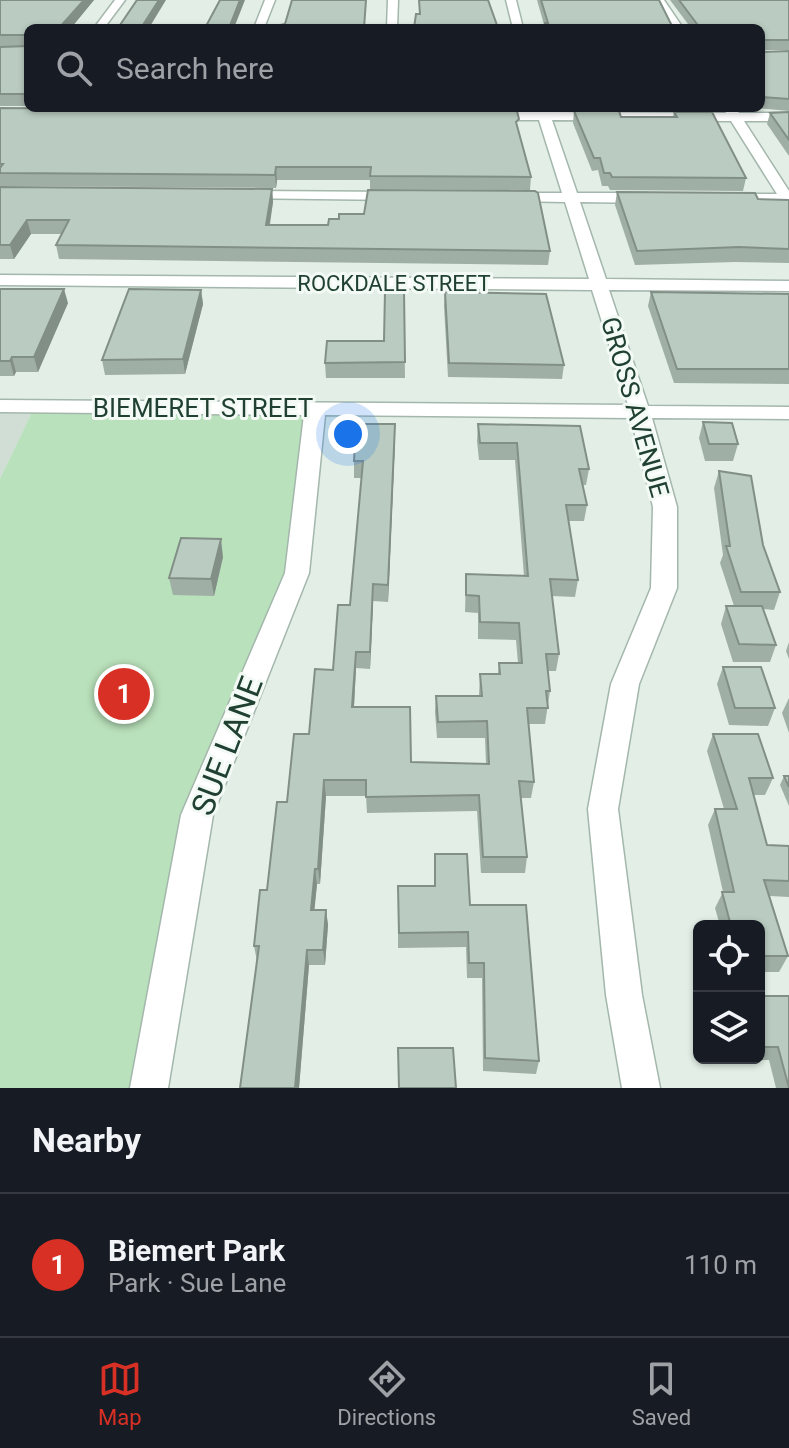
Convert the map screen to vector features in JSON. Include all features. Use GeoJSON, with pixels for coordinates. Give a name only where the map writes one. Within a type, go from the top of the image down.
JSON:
{"type":"FeatureCollection","features":[{"type":"Feature","properties":{"kind":"street"},"geometry":{"type":"LineString","coordinates":[[102,24],[120,0]]}},
{"type":"Feature","properties":{"kind":"street"},"geometry":{"type":"LineString","coordinates":[[261,24],[270,0]]}},
{"type":"Feature","properties":{"kind":"street"},"geometry":{"type":"LineString","coordinates":[[392,24],[393,0]]}},
{"type":"Feature","properties":{"kind":"street"},"geometry":{"type":"LineString","coordinates":[[511,0],[517,24]]}},
{"type":"Feature","properties":{"kind":"street"},"geometry":{"type":"LineString","coordinates":[[659,0],[675,24]]}},
{"type":"Feature","properties":{"kind":"street"},"geometry":{"type":"LineString","coordinates":[[467,116],[543,112],[732,112],[789,117]]}},
{"type":"Feature","properties":{"kind":"street","name":"GROSS AVENUE"},"geometry":{"type":"LineString","coordinates":[[543,112],[640,412],[665,507],[664,588],[625,684],[603,809],[624,995],[641,1088]]}},
{"type":"Feature","properties":{"kind":"street"},"geometry":{"type":"LineString","coordinates":[[732,112],[788,199]]}},
{"type":"Feature","properties":{"kind":"street"},"geometry":{"type":"LineString","coordinates":[[222,195],[412,196]]}},
{"type":"Feature","properties":{"kind":"street"},"geometry":{"type":"LineString","coordinates":[[492,197],[663,198]]}},
{"type":"Feature","properties":{"kind":"street"},"geometry":{"type":"LineString","coordinates":[[710,199],[788,199]]}},
{"type":"Feature","properties":{"kind":"street","name":"ROCKDALE STREET"},"geometry":{"type":"LineString","coordinates":[[0,280],[789,286]]}},
{"type":"Feature","properties":{"kind":"street","name":"BIEMERET STREET"},"geometry":{"type":"LineString","coordinates":[[0,406],[789,413]]}},
{"type":"Feature","properties":{"kind":"street","name":"SUE LANE"},"geometry":{"type":"LineString","coordinates":[[149,1088],[197,815],[297,573],[315,409]]}},
{"type":"Feature","properties":{"kind":"shaded area"},"geometry":{"type":"Polygon","coordinates":[[[0,406],[35,406],[0,479],[0,406]]]}},
{"type":"Feature","properties":{"kind":"green space"},"geometry":{"type":"Polygon","coordinates":[[[35,406],[315,409],[297,573],[197,815],[149,1088],[0,1088],[0,479],[35,406]]]}},
{"type":"Feature","properties":{"kind":"building"},"geometry":{"type":"Polygon","coordinates":[[[0,0],[84,0],[63,24],[24,24],[24,35],[0,35],[0,0]]]}},
{"type":"Feature","properties":{"kind":"building"},"geometry":{"type":"Polygon","coordinates":[[[137,0],[159,0],[144,24],[121,24],[137,0]]]}},
{"type":"Feature","properties":{"kind":"building"},"geometry":{"type":"Polygon","coordinates":[[[220,0],[240,0],[231,24],[207,24],[220,0]]]}},
{"type":"Feature","properties":{"kind":"building"},"geometry":{"type":"Polygon","coordinates":[[[292,0],[366,0],[364,24],[285,24],[292,0]]]}},
{"type":"Feature","properties":{"kind":"building"},"geometry":{"type":"Polygon","coordinates":[[[419,0],[488,0],[497,24],[415,24],[416,14],[420,14],[419,0]]]}},
{"type":"Feature","properties":{"kind":"building"},"geometry":{"type":"Polygon","coordinates":[[[541,0],[659,0],[671,24],[545,23],[548,23],[541,0]]]}},
{"type":"Feature","properties":{"kind":"building"},"geometry":{"type":"Polygon","coordinates":[[[679,0],[789,0],[789,40],[765,40],[765,24],[697,24],[679,0]]]}},
{"type":"Feature","properties":{"kind":"building"},"geometry":{"type":"Polygon","coordinates":[[[24,46],[24,94],[0,94],[0,47],[24,46]]]}},
{"type":"Feature","properties":{"kind":"building"},"geometry":{"type":"Polygon","coordinates":[[[789,51],[789,99],[765,97],[765,52],[789,51]]]}},
{"type":"Feature","properties":{"kind":"building"},"geometry":{"type":"Polygon","coordinates":[[[0,108],[24,108],[24,112],[517,112],[519,119],[516,122],[531,177],[370,176],[371,167],[276,167],[275,175],[0,173],[3,164],[0,164],[0,108]]]}},
{"type":"Feature","properties":{"kind":"building"},"geometry":{"type":"Polygon","coordinates":[[[574,112],[619,112],[621,117],[677,117],[674,112],[712,112],[746,178],[612,177],[610,173],[604,173],[600,158],[594,158],[574,112]]]}},
{"type":"Feature","properties":{"kind":"building"},"geometry":{"type":"Polygon","coordinates":[[[789,112],[789,140],[770,113],[789,112]]]}},
{"type":"Feature","properties":{"kind":"building"},"geometry":{"type":"Polygon","coordinates":[[[0,187],[272,189],[266,225],[328,225],[329,219],[339,219],[339,214],[364,214],[368,190],[535,191],[538,193],[550,251],[56,245],[69,220],[27,220],[10,245],[0,245],[0,187]]]}},
{"type":"Feature","properties":{"kind":"building"},"geometry":{"type":"Polygon","coordinates":[[[617,192],[755,193],[758,199],[789,200],[789,249],[739,247],[637,251],[617,192]]]}},
{"type":"Feature","properties":{"kind":"building"},"geometry":{"type":"Polygon","coordinates":[[[0,289],[64,289],[34,357],[12,357],[10,361],[0,361],[0,289]]]}},
{"type":"Feature","properties":{"kind":"building"},"geometry":{"type":"Polygon","coordinates":[[[129,289],[201,290],[183,359],[102,360],[129,289]]]}},
{"type":"Feature","properties":{"kind":"building"},"geometry":{"type":"Polygon","coordinates":[[[385,291],[404,291],[405,362],[325,363],[327,341],[384,341],[385,291]]]}},
{"type":"Feature","properties":{"kind":"building"},"geometry":{"type":"Polygon","coordinates":[[[445,292],[546,294],[564,365],[449,363],[445,292]]]}},
{"type":"Feature","properties":{"kind":"building"},"geometry":{"type":"Polygon","coordinates":[[[651,292],[789,294],[789,369],[677,369],[651,292]]]}},
{"type":"Feature","properties":{"kind":"building"},"geometry":{"type":"Polygon","coordinates":[[[703,422],[732,423],[738,444],[709,444],[703,422]]]}},
{"type":"Feature","properties":{"kind":"building"},"geometry":{"type":"Polygon","coordinates":[[[356,424],[395,424],[388,585],[373,584],[370,652],[356,652],[352,707],[410,707],[411,762],[489,764],[487,721],[438,722],[436,696],[482,696],[480,674],[500,674],[499,663],[522,663],[519,623],[480,622],[479,596],[466,595],[466,574],[528,576],[517,443],[480,443],[478,424],[580,426],[589,469],[579,469],[587,505],[566,505],[578,580],[550,579],[559,654],[546,654],[550,691],[546,691],[548,708],[527,708],[534,782],[519,781],[527,857],[483,857],[479,795],[366,797],[366,780],[324,780],[318,869],[315,869],[311,910],[326,910],[323,950],[307,950],[295,1088],[240,1088],[259,946],[254,946],[260,890],[267,890],[277,802],[287,802],[294,734],[309,734],[315,669],[333,670],[338,605],[350,605],[363,461],[354,461],[356,424]]]}},
{"type":"Feature","properties":{"kind":"building"},"geometry":{"type":"Polygon","coordinates":[[[719,471],[751,476],[763,545],[780,592],[741,592],[726,546],[730,546],[719,471]]]}},
{"type":"Feature","properties":{"kind":"building"},"geometry":{"type":"Polygon","coordinates":[[[181,538],[221,539],[211,579],[169,578],[181,538]]]}},
{"type":"Feature","properties":{"kind":"building"},"geometry":{"type":"Polygon","coordinates":[[[726,606],[762,606],[776,645],[739,644],[726,606]]]}},
{"type":"Feature","properties":{"kind":"building"},"geometry":{"type":"Polygon","coordinates":[[[723,667],[761,667],[775,708],[735,708],[723,667]]]}},
{"type":"Feature","properties":{"kind":"building"},"geometry":{"type":"Polygon","coordinates":[[[713,734],[758,734],[773,778],[749,778],[767,845],[789,846],[789,881],[764,880],[788,956],[765,956],[765,920],[729,920],[722,892],[734,892],[715,809],[737,809],[713,734]]]}},
{"type":"Feature","properties":{"kind":"building"},"geometry":{"type":"Polygon","coordinates":[[[435,854],[467,854],[470,905],[526,905],[539,1061],[485,1058],[484,963],[469,963],[468,932],[399,933],[398,886],[435,886],[435,854]]]}},
{"type":"Feature","properties":{"kind":"building"},"geometry":{"type":"Polygon","coordinates":[[[765,996],[789,996],[789,1088],[778,1047],[765,1047],[765,996]]]}},
{"type":"Feature","properties":{"kind":"building"},"geometry":{"type":"Polygon","coordinates":[[[398,1048],[453,1048],[456,1088],[399,1088],[398,1048]]]}},
{"type":"Feature","properties":{"kind":"place","name":"Biemert Park"},"geometry":{"type":"Point","coordinates":[124,694]}}]}
